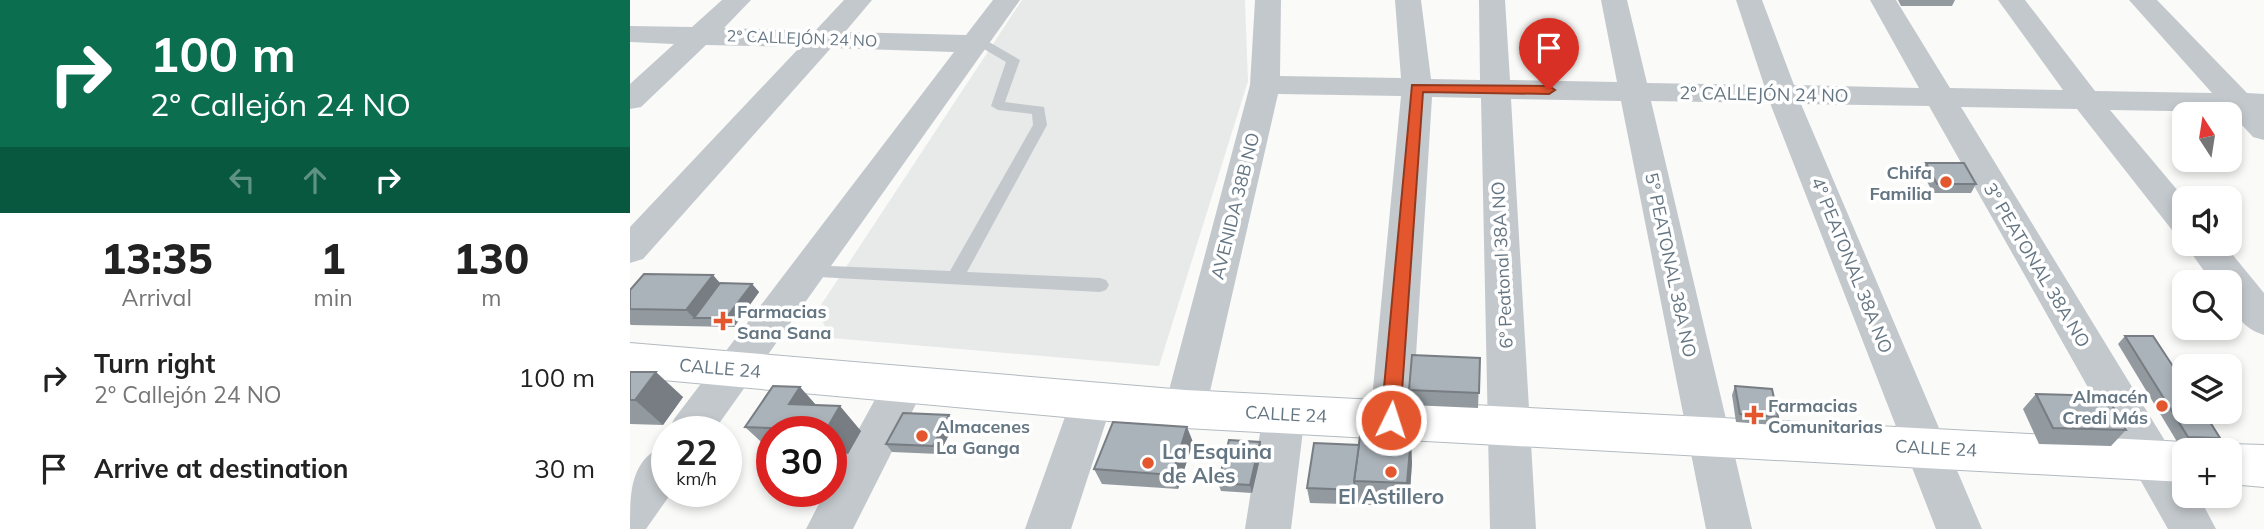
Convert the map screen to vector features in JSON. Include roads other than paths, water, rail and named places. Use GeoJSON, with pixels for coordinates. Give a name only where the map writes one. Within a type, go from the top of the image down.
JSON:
{"type":"FeatureCollection","features":[{"type":"Feature","properties":{"kind":"street"},"geometry":{"type":"LineString","coordinates":[[630,100],[738,0]]}},
{"type":"Feature","properties":{"kind":"street"},"geometry":{"type":"LineString","coordinates":[[630,250],[859,0]]}},
{"type":"Feature","properties":{"kind":"street"},"geometry":{"type":"LineString","coordinates":[[700,416],[1007,0]]}},
{"type":"Feature","properties":{"kind":"street","name":"AVENIDA 38B NO"},"geometry":{"type":"LineString","coordinates":[[1185,409],[1265,85],[1268,0]]}},
{"type":"Feature","properties":{"kind":"street"},"geometry":{"type":"LineString","coordinates":[[1391,420],[1417,88],[1408,0]]}},
{"type":"Feature","properties":{"kind":"street","name":"6º Peatonal 38A NO"},"geometry":{"type":"LineString","coordinates":[[1492,0],[1493,89],[1513,529]]}},
{"type":"Feature","properties":{"kind":"street","name":"5° PEATONAL 38A NO"},"geometry":{"type":"LineString","coordinates":[[1614,0],[1729,529]]}},
{"type":"Feature","properties":{"kind":"street","name":"4° PEATONAL 38A NO"},"geometry":{"type":"LineString","coordinates":[[1749,0],[1782,94],[1959,529]]}},
{"type":"Feature","properties":{"kind":"street","name":"3° PEATONAL 38A NO"},"geometry":{"type":"LineString","coordinates":[[1883,0],[1937,97],[2168,461],[2193,529]]}},
{"type":"Feature","properties":{"kind":"street"},"geometry":{"type":"LineString","coordinates":[[2011,0],[2086,100],[2172,206]]}},
{"type":"Feature","properties":{"kind":"street"},"geometry":{"type":"LineString","coordinates":[[2143,0],[2251,103],[2264,130]]}},
{"type":"Feature","properties":{"kind":"street","name":"2° CALLEJÓN 24 NO"},"geometry":{"type":"LineString","coordinates":[[630,34],[975,42]]}},
{"type":"Feature","properties":{"kind":"street","name":"2° CALLEJÓN 24 NO"},"geometry":{"type":"LineString","coordinates":[[1265,85],[2251,103]]}},
{"type":"Feature","properties":{"kind":"street"},"geometry":{"type":"LineString","coordinates":[[2212,256],[2264,320]]}},
{"type":"Feature","properties":{"kind":"street","name":"CALLE 24"},"geometry":{"type":"LineString","coordinates":[[630,360],[1185,409],[2168,461]]}},
{"type":"Feature","properties":{"kind":"street"},"geometry":{"type":"LineString","coordinates":[[829,529],[905,384]]}},
{"type":"Feature","properties":{"kind":"street"},"geometry":{"type":"LineString","coordinates":[[1048,529],[1092,400]]}},
{"type":"Feature","properties":{"kind":"street"},"geometry":{"type":"LineString","coordinates":[[1268,529],[1284,414]]}},
{"type":"Feature","properties":{"kind":"street"},"geometry":{"type":"LineString","coordinates":[[2242,465],[2264,466]]}},
{"type":"Feature","properties":{"kind":"street"},"geometry":{"type":"LineString","coordinates":[[630,514],[651,485]]}},
{"type":"Feature","properties":{"kind":"lane"},"geometry":{"type":"LineString","coordinates":[[955,278],[1040,125],[1041,115],[1039,110],[998,106],[998,99],[1012,72],[1013,60],[975,42]]}},
{"type":"Feature","properties":{"kind":"lane"},"geometry":{"type":"LineString","coordinates":[[806,271],[1100,285]]}},
{"type":"Feature","properties":{"kind":"place","name":"Chifa Familia"},"geometry":{"type":"Point","coordinates":[1946,182]}},
{"type":"Feature","properties":{"kind":"place","name":"Farmacias Sana Sana"},"geometry":{"type":"Point","coordinates":[723,321]}},
{"type":"Feature","properties":{"kind":"place","name":"Almacén Credi Más"},"geometry":{"type":"Point","coordinates":[2162,406]}},
{"type":"Feature","properties":{"kind":"place","name":"Farmacias Comunitarias"},"geometry":{"type":"Point","coordinates":[1754,415]}},
{"type":"Feature","properties":{"kind":"place","name":"Almacenes La Ganga"},"geometry":{"type":"Point","coordinates":[922,436]}},
{"type":"Feature","properties":{"kind":"place","name":"La Esquina de Ales"},"geometry":{"type":"Point","coordinates":[1148,463]}},
{"type":"Feature","properties":{"kind":"place","name":"El Astillero"},"geometry":{"type":"Point","coordinates":[1391,472]}}]}
